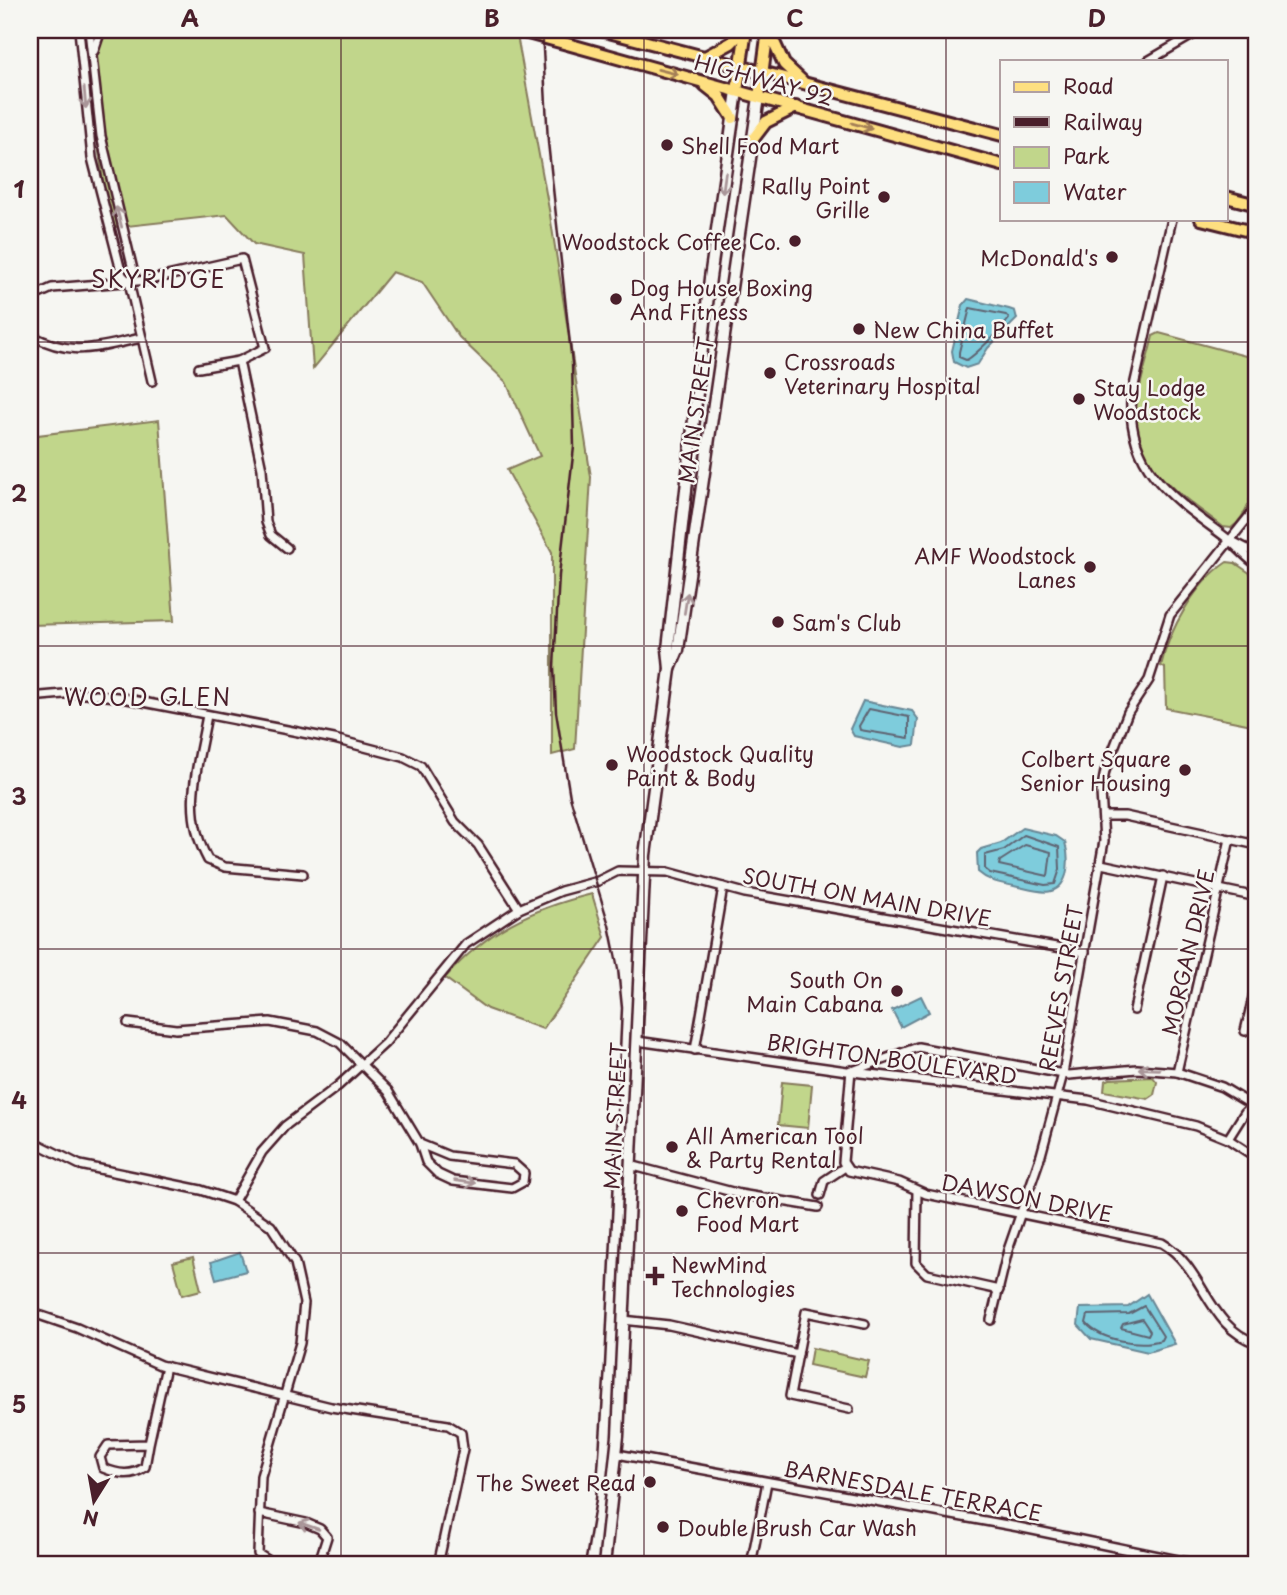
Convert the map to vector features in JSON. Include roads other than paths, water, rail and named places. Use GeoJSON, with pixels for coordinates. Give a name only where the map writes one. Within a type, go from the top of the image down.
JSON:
{"type":"FeatureCollection","features":[{"type":"Feature","properties":{"kind":"main road","name":"HIGHWAY 92"},"geometry":{"type":"LineString","coordinates":[[517,30],[1000,164]]}},
{"type":"Feature","properties":{"kind":"main road","name":"HIGHWAY 92"},"geometry":{"type":"LineString","coordinates":[[601,30],[1000,134]]}},
{"type":"Feature","properties":{"kind":"main road"},"geometry":{"type":"LineString","coordinates":[[707,56],[731,44],[745,30]]}},
{"type":"Feature","properties":{"kind":"main road","name":"MAIN STREET"},"geometry":{"type":"LineString","coordinates":[[604,1565],[617,1454],[645,870],[670,669],[668,649],[712,262],[745,30]]}},
{"type":"Feature","properties":{"kind":"main road"},"geometry":{"type":"LineString","coordinates":[[768,30],[781,59],[804,82]]}},
{"type":"Feature","properties":{"kind":"main road","name":"MAIN STREET"},"geometry":{"type":"LineString","coordinates":[[670,669],[678,650],[691,569],[768,30]]}},
{"type":"Feature","properties":{"kind":"main road"},"geometry":{"type":"LineString","coordinates":[[697,80],[719,96],[733,118]]}},
{"type":"Feature","properties":{"kind":"main road"},"geometry":{"type":"LineString","coordinates":[[753,139],[766,122],[796,107]]}},
{"type":"Feature","properties":{"kind":"main road"},"geometry":{"type":"LineString","coordinates":[[1228,198],[1257,205]]}},
{"type":"Feature","properties":{"kind":"main road"},"geometry":{"type":"LineString","coordinates":[[1205,220],[1257,233]]}},
{"type":"Feature","properties":{"kind":"street"},"geometry":{"type":"LineString","coordinates":[[79,30],[92,158],[122,275],[129,282],[152,381]]}},
{"type":"Feature","properties":{"kind":"street"},"geometry":{"type":"LineString","coordinates":[[89,30],[101,136],[134,274],[129,282]]}},
{"type":"Feature","properties":{"kind":"street"},"geometry":{"type":"LineString","coordinates":[[93,55],[101,30]]}},
{"type":"Feature","properties":{"kind":"street"},"geometry":{"type":"LineString","coordinates":[[1150,60],[1201,30]]}},
{"type":"Feature","properties":{"kind":"street"},"geometry":{"type":"LineString","coordinates":[[1172,220],[1131,399],[1130,425],[1136,450],[1150,475],[1257,565]]}},
{"type":"Feature","properties":{"kind":"street"},"geometry":{"type":"LineString","coordinates":[[30,298],[52,288],[129,282],[242,258],[265,348],[239,361],[199,368]]}},
{"type":"Feature","properties":{"kind":"street"},"geometry":{"type":"LineString","coordinates":[[30,335],[51,346],[76,351],[142,338]]}},
{"type":"Feature","properties":{"kind":"street"},"geometry":{"type":"LineString","coordinates":[[239,361],[262,468],[266,522],[271,535],[287,548]]}},
{"type":"Feature","properties":{"kind":"street","name":"REEVES STREET"},"geometry":{"type":"LineString","coordinates":[[991,1320],[1063,1074],[1101,864],[1104,816],[1101,792],[1105,771],[1128,712],[1149,680],[1170,615],[1251,514],[1257,500]]}},
{"type":"Feature","properties":{"kind":"street"},"geometry":{"type":"LineString","coordinates":[[1230,541],[1257,554]]}},
{"type":"Feature","properties":{"kind":"street"},"geometry":{"type":"LineString","coordinates":[[30,697],[75,693],[117,697],[334,739],[403,757],[421,766],[455,822],[478,845],[519,909]]}},
{"type":"Feature","properties":{"kind":"street"},"geometry":{"type":"LineString","coordinates":[[207,715],[191,809],[196,835],[208,860],[225,867],[303,874]]}},
{"type":"Feature","properties":{"kind":"street"},"geometry":{"type":"LineString","coordinates":[[1104,816],[1125,817],[1257,845]]}},
{"type":"Feature","properties":{"kind":"street","name":"MORGAN DRIVE"},"geometry":{"type":"LineString","coordinates":[[1177,1072],[1230,839]]}},
{"type":"Feature","properties":{"kind":"street"},"geometry":{"type":"LineString","coordinates":[[1101,864],[1257,897]]}},
{"type":"Feature","properties":{"kind":"street","name":"SOUTH ON MAIN DRIVE"},"geometry":{"type":"LineString","coordinates":[[234,1200],[262,1152],[285,1126],[363,1064],[395,1031],[466,944],[519,909],[561,891],[598,881],[618,870],[678,873],[745,893],[1085,952]]}},
{"type":"Feature","properties":{"kind":"street"},"geometry":{"type":"LineString","coordinates":[[1134,1010],[1163,876]]}},
{"type":"Feature","properties":{"kind":"street"},"geometry":{"type":"LineString","coordinates":[[695,1050],[723,887]]}},
{"type":"Feature","properties":{"kind":"street"},"geometry":{"type":"LineString","coordinates":[[1245,1031],[1257,981]]}},
{"type":"Feature","properties":{"kind":"street"},"geometry":{"type":"LineString","coordinates":[[128,1023],[176,1030],[254,1022],[285,1023],[329,1036],[363,1064],[388,1091],[420,1144],[426,1162],[445,1179],[512,1188],[523,1182],[524,1172],[514,1164],[450,1156],[420,1144]]}},
{"type":"Feature","properties":{"kind":"street","name":"BRIGHTON BOULEVARD"},"geometry":{"type":"LineString","coordinates":[[637,1041],[1058,1096],[1147,1113],[1196,1126],[1228,1139],[1257,1158]]}},
{"type":"Feature","properties":{"kind":"street"},"geometry":{"type":"LineString","coordinates":[[820,1195],[824,1181],[845,1167],[853,1070],[918,1047],[1079,1076],[1146,1069],[1177,1072],[1222,1087],[1256,1105],[1245,1112],[1228,1139]]}},
{"type":"Feature","properties":{"kind":"street"},"geometry":{"type":"LineString","coordinates":[[30,1140],[80,1165],[201,1190],[234,1200],[271,1226],[295,1264],[304,1303],[300,1343],[261,1476],[258,1554],[276,1565]]}},
{"type":"Feature","properties":{"kind":"street"},"geometry":{"type":"LineString","coordinates":[[630,1165],[740,1194],[818,1207]]}},
{"type":"Feature","properties":{"kind":"street","name":"DAWSON DRIVE"},"geometry":{"type":"LineString","coordinates":[[845,1167],[854,1174],[899,1182],[917,1191],[1162,1243],[1187,1264],[1226,1325],[1257,1343]]}},
{"type":"Feature","properties":{"kind":"street"},"geometry":{"type":"LineString","coordinates":[[917,1191],[916,1263],[927,1274],[999,1290]]}},
{"type":"Feature","properties":{"kind":"street"},"geometry":{"type":"LineString","coordinates":[[30,1312],[77,1328],[166,1366],[331,1407],[448,1425],[461,1433],[463,1449],[438,1565]]}},
{"type":"Feature","properties":{"kind":"street"},"geometry":{"type":"LineString","coordinates":[[849,1409],[790,1396],[806,1312],[865,1324]]}},
{"type":"Feature","properties":{"kind":"street"},"geometry":{"type":"LineString","coordinates":[[623,1320],[669,1325],[798,1354]]}},
{"type":"Feature","properties":{"kind":"street"},"geometry":{"type":"LineString","coordinates":[[149,1444],[108,1445],[100,1457],[103,1468],[118,1474],[136,1473],[145,1467],[166,1366]]}},
{"type":"Feature","properties":{"kind":"street","name":"BARNESDALE TERRACE"},"geometry":{"type":"LineString","coordinates":[[617,1454],[1018,1527],[1202,1565]]}},
{"type":"Feature","properties":{"kind":"street"},"geometry":{"type":"LineString","coordinates":[[751,1565],[767,1482]]}},
{"type":"Feature","properties":{"kind":"street"},"geometry":{"type":"LineString","coordinates":[[259,1513],[320,1529],[327,1537],[324,1554],[318,1565]]}},
{"type":"Feature","properties":{"kind":"water"},"geometry":{"type":"Polygon","coordinates":[[[968,299],[1015,311],[1017,319],[988,348],[978,364],[966,368],[954,362],[952,351],[963,305],[968,299]]]}},
{"type":"Feature","properties":{"kind":"water"},"geometry":{"type":"Polygon","coordinates":[[[863,701],[912,711],[918,719],[915,745],[903,747],[854,736],[850,729],[863,701]]]}},
{"type":"Feature","properties":{"kind":"water"},"geometry":{"type":"Polygon","coordinates":[[[1022,828],[1056,836],[1065,842],[1068,858],[1066,875],[1062,883],[1052,891],[1030,890],[995,882],[978,872],[977,853],[981,849],[1001,843],[1022,828]]]}},
{"type":"Feature","properties":{"kind":"water"},"geometry":{"type":"Polygon","coordinates":[[[921,996],[929,1012],[901,1027],[892,1010],[921,996]]]}},
{"type":"Feature","properties":{"kind":"water"},"geometry":{"type":"Polygon","coordinates":[[[240,1252],[246,1271],[216,1279],[211,1262],[240,1252]]]}},
{"type":"Feature","properties":{"kind":"water"},"geometry":{"type":"Polygon","coordinates":[[[1147,1294],[1175,1344],[1148,1352],[1091,1339],[1078,1325],[1080,1308],[1128,1307],[1147,1294]]]}},
{"type":"Feature","properties":{"kind":"railway"},"geometry":{"type":"LineString","coordinates":[[542,30],[548,142],[572,363],[574,447],[559,575],[554,667],[556,712],[570,797],[609,925],[622,1008],[605,1364],[596,1499],[585,1565]]}},
{"type":"Feature","properties":{"kind":"place","name":"Shell Food Mart"},"geometry":{"type":"Point","coordinates":[667,145]}},
{"type":"Feature","properties":{"kind":"place","name":"Rally Point Grille"},"geometry":{"type":"Point","coordinates":[884,197]}},
{"type":"Feature","properties":{"kind":"place","name":"Woodstock Coffee Co."},"geometry":{"type":"Point","coordinates":[795,241]}},
{"type":"Feature","properties":{"kind":"place","name":"McDonald's"},"geometry":{"type":"Point","coordinates":[1112,257]}},
{"type":"Feature","properties":{"kind":"place","name":"Dog House Boxing And Fitness"},"geometry":{"type":"Point","coordinates":[616,299]}},
{"type":"Feature","properties":{"kind":"place","name":"New China Buffet"},"geometry":{"type":"Point","coordinates":[859,329]}},
{"type":"Feature","properties":{"kind":"place","name":"Crossroads Veterinary Hospital"},"geometry":{"type":"Point","coordinates":[770,373]}},
{"type":"Feature","properties":{"kind":"place","name":"Stay Lodge Woodstock"},"geometry":{"type":"Point","coordinates":[1079,399]}},
{"type":"Feature","properties":{"kind":"place","name":"AMF Woodstock Lanes"},"geometry":{"type":"Point","coordinates":[1090,567]}},
{"type":"Feature","properties":{"kind":"place","name":"Sam's Club"},"geometry":{"type":"Point","coordinates":[778,622]}},
{"type":"Feature","properties":{"kind":"place","name":"Woodstock Quality Paint & Body"},"geometry":{"type":"Point","coordinates":[612,765]}},
{"type":"Feature","properties":{"kind":"place","name":"Colbert Square Senior Housing"},"geometry":{"type":"Point","coordinates":[1185,770]}},
{"type":"Feature","properties":{"kind":"place","name":"South On Main Cabana"},"geometry":{"type":"Point","coordinates":[897,991]}},
{"type":"Feature","properties":{"kind":"place","name":"All American Tool & Party Rental"},"geometry":{"type":"Point","coordinates":[672,1147]}},
{"type":"Feature","properties":{"kind":"place","name":"Chevron Food Mart"},"geometry":{"type":"Point","coordinates":[682,1211]}},
{"type":"Feature","properties":{"kind":"place","name":"NewMind Technologies"},"geometry":{"type":"Point","coordinates":[655,1276]}},
{"type":"Feature","properties":{"kind":"place","name":"The Sweet Read"},"geometry":{"type":"Point","coordinates":[650,1482]}},
{"type":"Feature","properties":{"kind":"place","name":"Double Brush Car Wash"},"geometry":{"type":"Point","coordinates":[663,1527]}},
{"type":"Feature","properties":{"kind":"district","name":"SKYRIDGE"},"geometry":{"type":"Point","coordinates":[159,278]}},
{"type":"Feature","properties":{"kind":"district","name":"WOOD GLEN"},"geometry":{"type":"Point","coordinates":[148,696]}}]}
